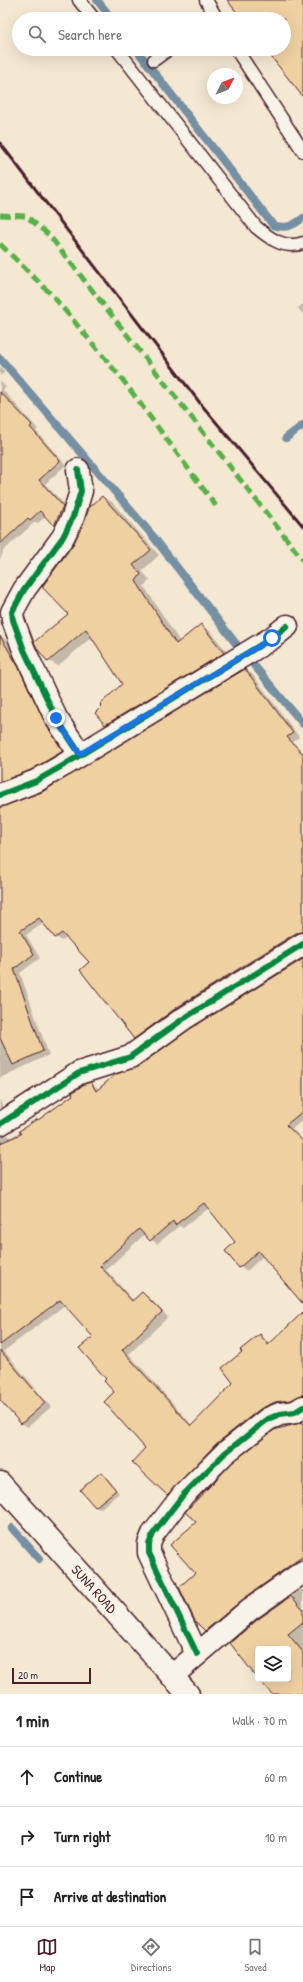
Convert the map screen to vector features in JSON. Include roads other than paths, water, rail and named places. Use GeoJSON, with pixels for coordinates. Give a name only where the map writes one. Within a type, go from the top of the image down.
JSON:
{"type":"FeatureCollection","features":[{"type":"Feature","properties":{"kind":"street"},"geometry":{"type":"LineString","coordinates":[[78,470],[81,491],[73,517],[63,537],[24,590],[12,612],[13,620],[24,650],[56,718],[80,754]]}},
{"type":"Feature","properties":{"kind":"street"},"geometry":{"type":"LineString","coordinates":[[0,795],[36,781],[272,638],[287,626]]}},
{"type":"Feature","properties":{"kind":"street"},"geometry":{"type":"LineString","coordinates":[[0,1124],[80,1073],[117,1062],[134,1054],[183,1019],[303,944]]}},
{"type":"Feature","properties":{"kind":"street"},"geometry":{"type":"LineString","coordinates":[[197,1654],[149,1553],[149,1544],[153,1534],[182,1495],[225,1453],[268,1419],[280,1414],[295,1412],[303,1408]]}},
{"type":"Feature","properties":{"kind":"street","name":"SUNA ROAD"},"geometry":{"type":"LineString","coordinates":[[0,1483],[188,1694]]}},
{"type":"Feature","properties":{"kind":"street"},"geometry":{"type":"LineString","coordinates":[[172,1676],[249,1610],[303,1572]]}},
{"type":"Feature","properties":{"kind":"lane"},"geometry":{"type":"LineString","coordinates":[[79,0],[88,12]]}},
{"type":"Feature","properties":{"kind":"lane"},"geometry":{"type":"LineString","coordinates":[[206,0],[210,12]]}},
{"type":"Feature","properties":{"kind":"lane"},"geometry":{"type":"LineString","coordinates":[[122,56],[256,227],[277,242],[290,245],[303,243]]}},
{"type":"Feature","properties":{"kind":"lane"},"geometry":{"type":"LineString","coordinates":[[154,60],[159,56]]}},
{"type":"Feature","properties":{"kind":"lane"},"geometry":{"type":"LineString","coordinates":[[241,56],[303,151]]}},
{"type":"Feature","properties":{"kind":"waterway"},"geometry":{"type":"LineString","coordinates":[[97,0],[106,12]]}},
{"type":"Feature","properties":{"kind":"waterway"},"geometry":{"type":"LineString","coordinates":[[141,56],[273,225],[286,227],[303,218]]}},
{"type":"Feature","properties":{"kind":"waterway"},"geometry":{"type":"LineString","coordinates":[[0,358],[152,535],[237,645],[303,724]]}},
{"type":"Feature","properties":{"kind":"waterway"},"geometry":{"type":"LineString","coordinates":[[286,438],[303,425]]}},
{"type":"Feature","properties":{"kind":"waterway"},"geometry":{"type":"LineString","coordinates":[[12,1528],[39,1559]]}},
{"type":"Feature","properties":{"kind":"railway"},"geometry":{"type":"LineString","coordinates":[[0,143],[200,403],[303,526]]}}]}
